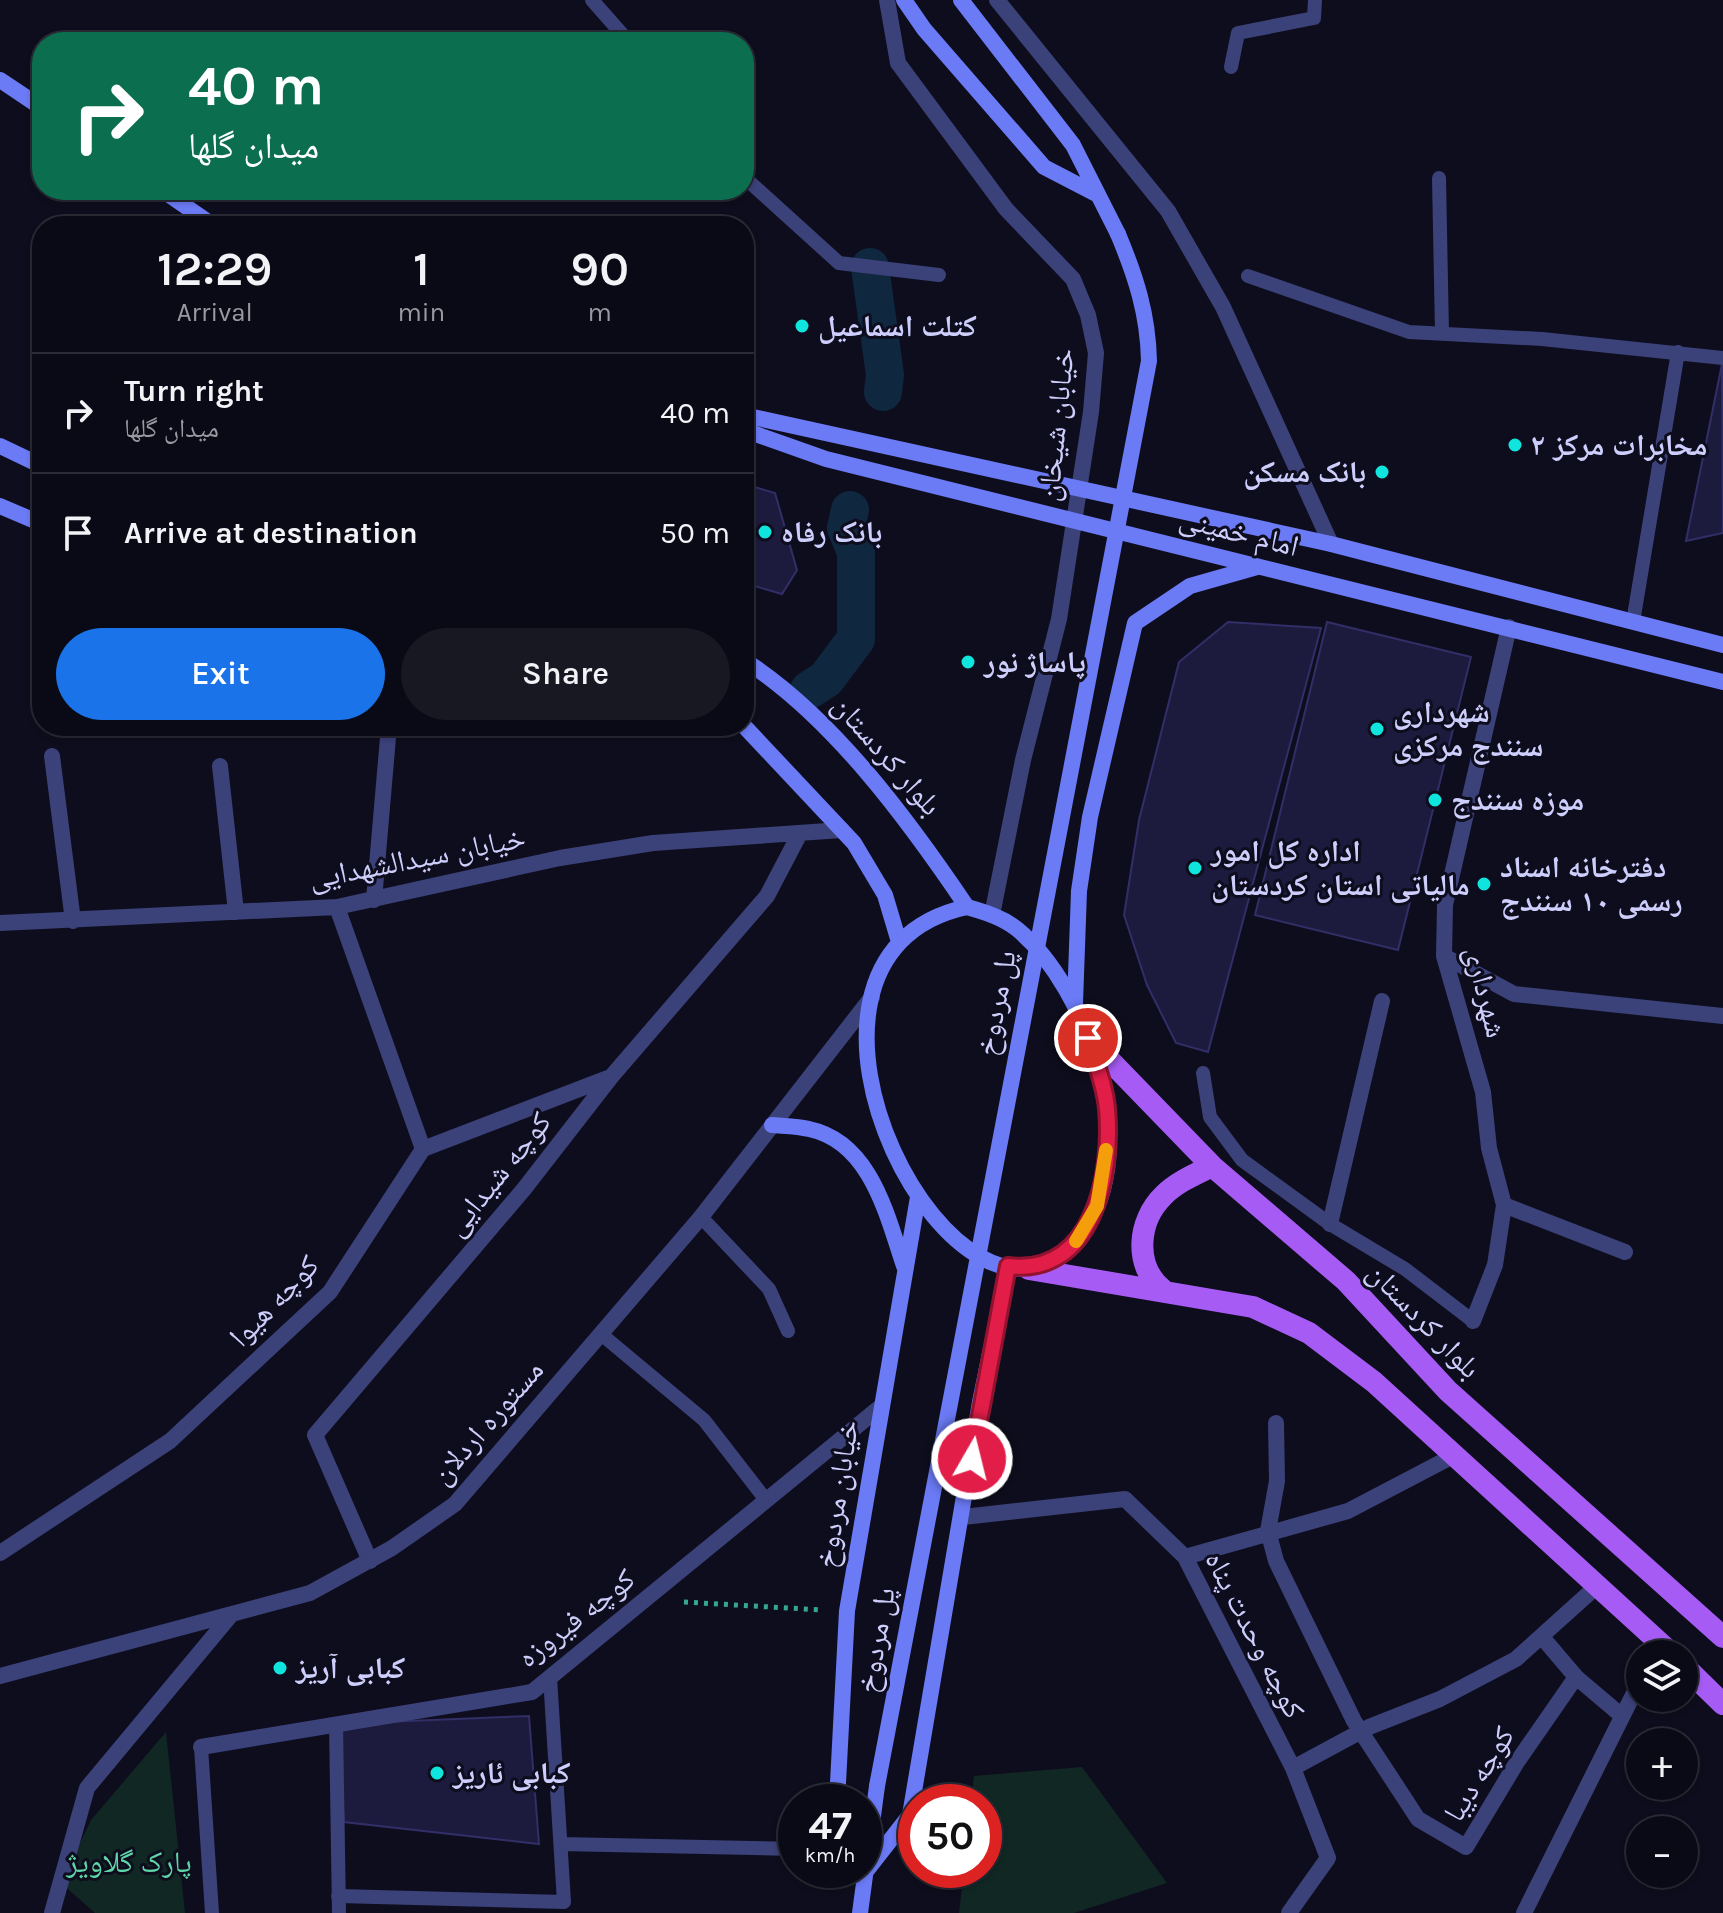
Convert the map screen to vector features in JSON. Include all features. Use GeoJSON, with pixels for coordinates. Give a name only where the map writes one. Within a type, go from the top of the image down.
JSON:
{"type":"FeatureCollection","features":[{"type":"Feature","properties":{"kind":"main road"},"geometry":{"type":"LineString","coordinates":[[904,0],[924,29],[1044,167],[1098,195]]}},
{"type":"Feature","properties":{"kind":"main road","name":"پل مردوخ"},"geometry":{"type":"LineString","coordinates":[[877,1784],[1149,361],[1148,325],[1141,292],[1118,234],[1073,145],[961,0]]}},
{"type":"Feature","properties":{"kind":"main road"},"geometry":{"type":"LineString","coordinates":[[0,80],[32,101]]}},
{"type":"Feature","properties":{"kind":"main road"},"geometry":{"type":"LineString","coordinates":[[176,200],[200,216]]}},
{"type":"Feature","properties":{"kind":"main road","name":"امام خمینی"},"geometry":{"type":"LineString","coordinates":[[754,417],[1331,544],[1723,645]]}},
{"type":"Feature","properties":{"kind":"main road","name":"امام خمینی"},"geometry":{"type":"LineString","coordinates":[[754,434],[826,459],[1723,682]]}},
{"type":"Feature","properties":{"kind":"main road"},"geometry":{"type":"LineString","coordinates":[[0,446],[32,461]]}},
{"type":"Feature","properties":{"kind":"main road"},"geometry":{"type":"LineString","coordinates":[[0,506],[32,520]]}},
{"type":"Feature","properties":{"kind":"main road"},"geometry":{"type":"LineString","coordinates":[[1075,1003],[1079,891],[1090,817],[1135,623],[1190,586],[1259,566]]}},
{"type":"Feature","properties":{"kind":"main road","name":"بلوار کردستان"},"geometry":{"type":"LineString","coordinates":[[754,667],[794,695],[910,822],[967,907]]}},
{"type":"Feature","properties":{"kind":"main road"},"geometry":{"type":"LineString","coordinates":[[753,736],[863,856],[885,895],[899,942]]}},
{"type":"Feature","properties":{"kind":"main road"},"geometry":{"type":"LineString","coordinates":[[1019,1267],[1049,1262],[1068,1250],[1085,1230],[1097,1206],[1104,1176],[1107,1108],[1075,1003],[1037,950],[1015,928],[992,915],[967,907],[928,918],[899,942],[881,971],[872,997],[868,1057],[876,1100],[900,1170],[918,1197],[960,1246],[982,1260],[1019,1267],[1162,1289],[1253,1307],[1309,1333],[1374,1382],[1652,1640]]}},
{"type":"Feature","properties":{"kind":"main road","name":"بلوار کردستان"},"geometry":{"type":"LineString","coordinates":[[1088,1038],[1212,1166],[1346,1281],[1448,1391],[1723,1637]]}},
{"type":"Feature","properties":{"kind":"main road"},"geometry":{"type":"LineString","coordinates":[[772,1125],[811,1129],[845,1147],[866,1169],[882,1202],[904,1268]]}},
{"type":"Feature","properties":{"kind":"main road"},"geometry":{"type":"LineString","coordinates":[[1162,1289],[1149,1278],[1143,1257],[1143,1235],[1150,1214],[1163,1196],[1212,1166]]}},
{"type":"Feature","properties":{"kind":"main road","name":"خیابان مردوخ"},"geometry":{"type":"LineString","coordinates":[[838,1784],[847,1611],[879,1408],[918,1197]]}},
{"type":"Feature","properties":{"kind":"main road"},"geometry":{"type":"LineString","coordinates":[[882,1848],[910,1815],[963,1517],[980,1402],[1019,1267]]}},
{"type":"Feature","properties":{"kind":"main road"},"geometry":{"type":"LineString","coordinates":[[1698,1680],[1723,1704]]}},
{"type":"Feature","properties":{"kind":"main road","name":"پل مردوخ"},"geometry":{"type":"LineString","coordinates":[[860,1913],[861,1888]]}},
{"type":"Feature","properties":{"kind":"street","name":"خیابان شیخان"},"geometry":{"type":"LineString","coordinates":[[887,0],[898,63],[1006,209],[1073,279],[1088,315],[1096,353],[1059,619],[1023,760],[992,915]]}},
{"type":"Feature","properties":{"kind":"street"},"geometry":{"type":"LineString","coordinates":[[997,0],[1168,211],[1223,307],[1331,544]]}},
{"type":"Feature","properties":{"kind":"street","name":"شهرداری"},"geometry":{"type":"LineString","coordinates":[[1473,1321],[1495,1265],[1504,1205],[1489,1148],[1483,1092],[1444,956],[1445,905],[1509,627]]}},
{"type":"Feature","properties":{"kind":"street"},"geometry":{"type":"LineString","coordinates":[[374,900],[388,736]]}},
{"type":"Feature","properties":{"kind":"street"},"geometry":{"type":"LineString","coordinates":[[52,756],[73,921]]}},
{"type":"Feature","properties":{"kind":"street"},"geometry":{"type":"LineString","coordinates":[[220,766],[236,912]]}},
{"type":"Feature","properties":{"kind":"street","name":"خیابان سیدالشهدایی"},"geometry":{"type":"LineString","coordinates":[[0,923],[337,907],[560,858],[653,843],[842,830]]}},
{"type":"Feature","properties":{"kind":"street","name":"کوچه شیدایی"},"geometry":{"type":"LineString","coordinates":[[370,1561],[315,1435],[524,1189],[611,1077],[767,896],[799,835]]}},
{"type":"Feature","properties":{"kind":"street"},"geometry":{"type":"LineString","coordinates":[[337,907],[423,1149],[611,1077]]}},
{"type":"Feature","properties":{"kind":"street"},"geometry":{"type":"LineString","coordinates":[[1444,956],[1514,994],[1723,1016]]}},
{"type":"Feature","properties":{"kind":"street","name":"مستوره اردلان"},"geometry":{"type":"LineString","coordinates":[[0,1676],[310,1593],[370,1561],[455,1504],[701,1217],[872,997]]}},
{"type":"Feature","properties":{"kind":"street"},"geometry":{"type":"LineString","coordinates":[[1330,1224],[1382,1001]]}},
{"type":"Feature","properties":{"kind":"street","name":"کوچه هیوا"},"geometry":{"type":"LineString","coordinates":[[0,1553],[170,1441],[330,1292],[423,1149]]}},
{"type":"Feature","properties":{"kind":"street"},"geometry":{"type":"LineString","coordinates":[[1504,1205],[1625,1252]]}},
{"type":"Feature","properties":{"kind":"street","name":"کوچه فیروزه"},"geometry":{"type":"LineString","coordinates":[[201,1747],[532,1692],[879,1408]]}},
{"type":"Feature","properties":{"kind":"street"},"geometry":{"type":"LineString","coordinates":[[1276,1423],[1277,1481],[1268,1531],[1276,1561],[1361,1732]]}},
{"type":"Feature","properties":{"kind":"street"},"geometry":{"type":"LineString","coordinates":[[1185,1557],[1268,1531],[1348,1511],[1453,1456]]}},
{"type":"Feature","properties":{"kind":"street","name":"کوچه وحدت پناه"},"geometry":{"type":"LineString","coordinates":[[963,1517],[1125,1499],[1185,1557],[1293,1768],[1328,1858],[1289,1913]]}},
{"type":"Feature","properties":{"kind":"street"},"geometry":{"type":"LineString","coordinates":[[1293,1768],[1361,1732],[1440,1699],[1516,1659],[1597,1586]]}},
{"type":"Feature","properties":{"kind":"street"},"geometry":{"type":"LineString","coordinates":[[52,1913],[87,1788],[231,1615]]}},
{"type":"Feature","properties":{"kind":"street"},"geometry":{"type":"LineString","coordinates":[[1542,1637],[1576,1677],[1622,1716]]}},
{"type":"Feature","properties":{"kind":"street","name":"کوچه دیبا"},"geometry":{"type":"LineString","coordinates":[[1361,1732],[1418,1819],[1466,1847],[1517,1762],[1576,1677]]}},
{"type":"Feature","properties":{"kind":"street"},"geometry":{"type":"LineString","coordinates":[[1524,1913],[1626,1708]]}},
{"type":"Feature","properties":{"kind":"lane"},"geometry":{"type":"LineString","coordinates":[[592,0],[620,32]]}},
{"type":"Feature","properties":{"kind":"lane"},"geometry":{"type":"LineString","coordinates":[[1231,67],[1238,33],[1314,18],[1315,0]]}},
{"type":"Feature","properties":{"kind":"lane"},"geometry":{"type":"LineString","coordinates":[[1439,178],[1442,333]]}},
{"type":"Feature","properties":{"kind":"lane"},"geometry":{"type":"LineString","coordinates":[[754,186],[839,263],[939,275]]}},
{"type":"Feature","properties":{"kind":"lane"},"geometry":{"type":"LineString","coordinates":[[1248,276],[1409,332],[1723,358]]}},
{"type":"Feature","properties":{"kind":"lane"},"geometry":{"type":"LineString","coordinates":[[1633,622],[1678,352]]}},
{"type":"Feature","properties":{"kind":"lane"},"geometry":{"type":"LineString","coordinates":[[1203,1073],[1210,1117],[1242,1160],[1330,1224],[1405,1269],[1473,1321]]}},
{"type":"Feature","properties":{"kind":"lane"},"geometry":{"type":"LineString","coordinates":[[701,1217],[769,1289],[788,1331]]}},
{"type":"Feature","properties":{"kind":"lane"},"geometry":{"type":"LineString","coordinates":[[601,1334],[704,1420],[766,1500]]}},
{"type":"Feature","properties":{"kind":"lane"},"geometry":{"type":"LineString","coordinates":[[338,1896],[564,1902],[550,1677]]}},
{"type":"Feature","properties":{"kind":"lane"},"geometry":{"type":"LineString","coordinates":[[336,1724],[339,1913]]}},
{"type":"Feature","properties":{"kind":"lane"},"geometry":{"type":"LineString","coordinates":[[201,1747],[212,1913]]}},
{"type":"Feature","properties":{"kind":"lane"},"geometry":{"type":"LineString","coordinates":[[561,1844],[778,1849]]}},
{"type":"Feature","properties":{"kind":"path"},"geometry":{"type":"LineString","coordinates":[[644,1600],[847,1611]]}},
{"type":"Feature","properties":{"kind":"green space","name":"پارک گلاویژ"},"geometry":{"type":"Polygon","coordinates":[[[166,1732],[185,1913],[95,1913],[61,1883],[91,1820],[166,1732]]]}},
{"type":"Feature","properties":{"kind":"green space"},"geometry":{"type":"Polygon","coordinates":[[[1082,1767],[1167,1883],[1074,1913],[959,1913],[962,1888],[1002,1888],[1002,1784],[973,1784],[974,1776],[1082,1767]]]}},
{"type":"Feature","properties":{"kind":"building"},"geometry":{"type":"Polygon","coordinates":[[[1722,364],[1723,533],[1686,541],[1722,364]]]}},
{"type":"Feature","properties":{"kind":"building","name":"بانک رفاه"},"geometry":{"type":"Polygon","coordinates":[[[754,487],[775,493],[797,570],[782,594],[754,586],[754,487]]]}},
{"type":"Feature","properties":{"kind":"building","name":"اداره کل امور مالیاتی استان کردستان"},"geometry":{"type":"Polygon","coordinates":[[[1228,622],[1321,628],[1208,1052],[1176,1043],[1147,985],[1124,915],[1139,820],[1179,662],[1228,622]]]}},
{"type":"Feature","properties":{"kind":"building","name":"شهرداری سنندج مرکزی"},"geometry":{"type":"Polygon","coordinates":[[[1327,622],[1471,657],[1398,950],[1255,915],[1327,622]]]}},
{"type":"Feature","properties":{"kind":"building","name":"کبابی ئاریز"},"geometry":{"type":"Polygon","coordinates":[[[529,1716],[539,1844],[344,1822],[336,1724],[529,1716]]]}},
{"type":"Feature","properties":{"kind":"waterway"},"geometry":{"type":"LineString","coordinates":[[870,267],[885,375],[883,392]]}},
{"type":"Feature","properties":{"kind":"waterway"},"geometry":{"type":"LineString","coordinates":[[809,690],[826,679],[856,639],[856,552],[846,528],[850,510]]}},
{"type":"Feature","properties":{"kind":"slow traffic"},"geometry":{"type":"LineString","coordinates":[[1076,1241],[1097,1206],[1106,1150]]}},
{"type":"Feature","properties":{"kind":"place","name":"کتلت اسماعیل"},"geometry":{"type":"Point","coordinates":[802,326]}},
{"type":"Feature","properties":{"kind":"place","name":"مخابرات مرکز ۲"},"geometry":{"type":"Point","coordinates":[1515,445]}},
{"type":"Feature","properties":{"kind":"place","name":"بانک مسکن"},"geometry":{"type":"Point","coordinates":[1382,472]}},
{"type":"Feature","properties":{"kind":"place","name":"بانک رفاه"},"geometry":{"type":"Point","coordinates":[765,532]}},
{"type":"Feature","properties":{"kind":"place","name":"پاساژ نور"},"geometry":{"type":"Point","coordinates":[968,662]}},
{"type":"Feature","properties":{"kind":"place","name":"شهرداری سنندج مرکزی"},"geometry":{"type":"Point","coordinates":[1377,729]}},
{"type":"Feature","properties":{"kind":"place","name":"موزه سنندج"},"geometry":{"type":"Point","coordinates":[1435,800]}},
{"type":"Feature","properties":{"kind":"place","name":"اداره کل امور مالیاتی استان کردستان"},"geometry":{"type":"Point","coordinates":[1195,868]}},
{"type":"Feature","properties":{"kind":"place","name":"دفترخانه اسناد رسمی ۱۰ سنندج"},"geometry":{"type":"Point","coordinates":[1484,884]}},
{"type":"Feature","properties":{"kind":"place","name":"کبابی آریز"},"geometry":{"type":"Point","coordinates":[280,1668]}},
{"type":"Feature","properties":{"kind":"place","name":"کبابی ئاریز"},"geometry":{"type":"Point","coordinates":[437,1773]}},
{"type":"Feature","properties":{"kind":"route"},"geometry":{"type":"LineString","coordinates":[[972,1459],[980,1402],[1008,1266],[1029,1269],[1049,1262],[1068,1250],[1085,1230],[1097,1206],[1104,1176],[1107,1108],[1088,1038]]}}]}
